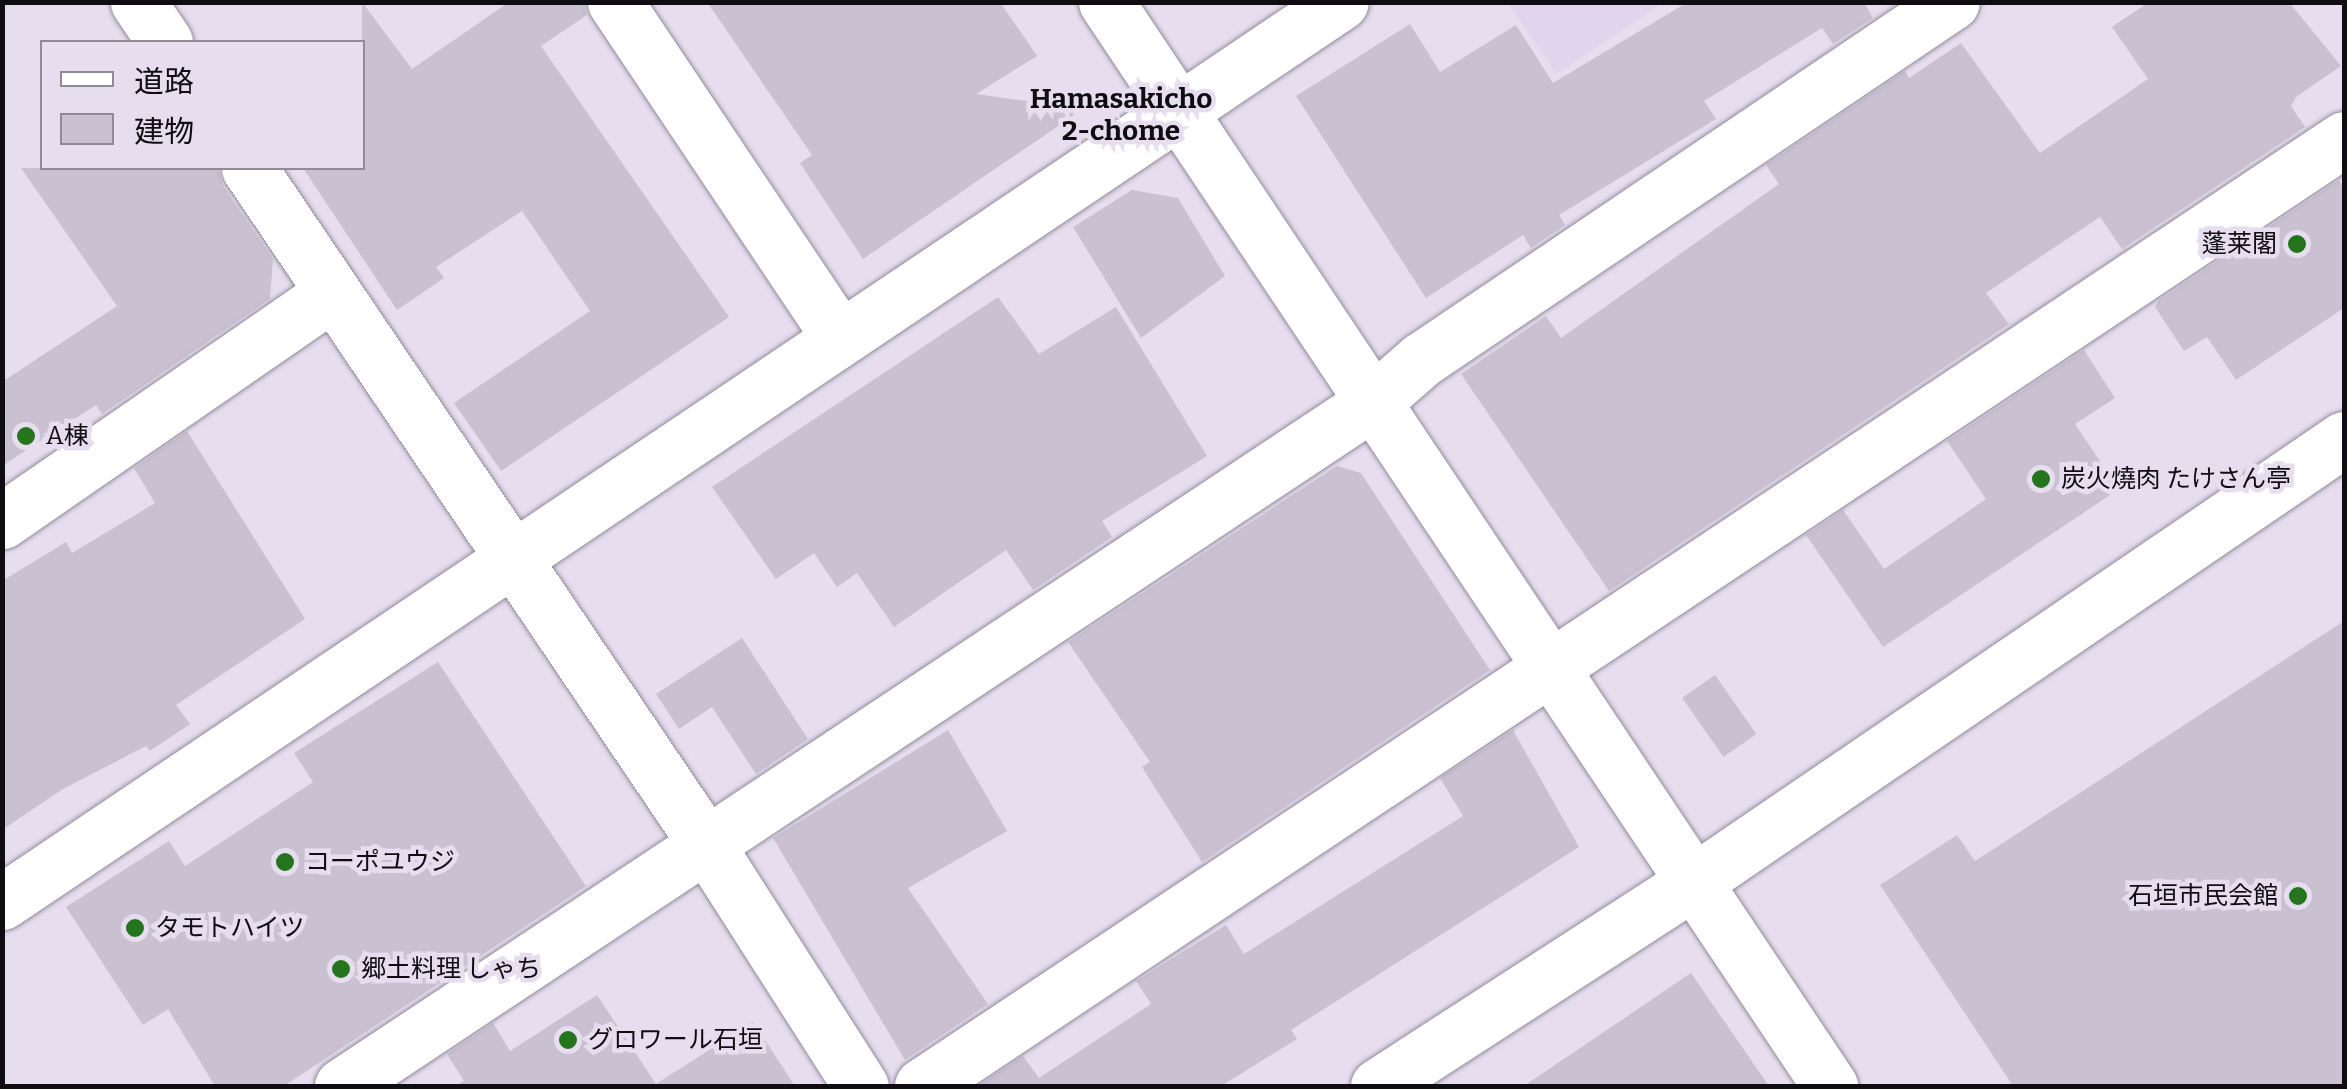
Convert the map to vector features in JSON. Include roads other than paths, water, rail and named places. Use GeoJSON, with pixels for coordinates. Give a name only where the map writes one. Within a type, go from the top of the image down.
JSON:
{"type":"FeatureCollection","features":[{"type":"Feature","properties":{"kind":"street"},"geometry":{"type":"LineString","coordinates":[[138,2],[164,40]]}},
{"type":"Feature","properties":{"kind":"street"},"geometry":{"type":"LineString","coordinates":[[615,2],[839,336]]}},
{"type":"Feature","properties":{"kind":"street"},"geometry":{"type":"LineString","coordinates":[[1106,2],[1830,1086]]}},
{"type":"Feature","properties":{"kind":"street"},"geometry":{"type":"LineString","coordinates":[[2,902],[839,336],[1342,2]]}},
{"type":"Feature","properties":{"kind":"street"},"geometry":{"type":"LineString","coordinates":[[342,1086],[1373,402],[1421,360],[1952,2]]}},
{"type":"Feature","properties":{"kind":"street"},"geometry":{"type":"LineString","coordinates":[[922,1086],[1552,671],[2344,139]]}},
{"type":"Feature","properties":{"kind":"street"},"geometry":{"type":"LineString","coordinates":[[250,170],[510,560],[706,844],[861,1086]]}},
{"type":"Feature","properties":{"kind":"street"},"geometry":{"type":"LineString","coordinates":[[2,520],[333,293]]}},
{"type":"Feature","properties":{"kind":"street"},"geometry":{"type":"LineString","coordinates":[[1378,1086],[1696,882],[2344,438]]}},
{"type":"Feature","properties":{"kind":"place","name":"蓬莱閣"},"geometry":{"type":"Point","coordinates":[2297,244]}},
{"type":"Feature","properties":{"kind":"place","name":"A棟"},"geometry":{"type":"Point","coordinates":[26,436]}},
{"type":"Feature","properties":{"kind":"place","name":"炭火燒肉 たけさん亭"},"geometry":{"type":"Point","coordinates":[2041,479]}},
{"type":"Feature","properties":{"kind":"place","name":"コーポユウジ"},"geometry":{"type":"Point","coordinates":[285,862]}},
{"type":"Feature","properties":{"kind":"place","name":"石垣市民会館"},"geometry":{"type":"Point","coordinates":[2298,896]}},
{"type":"Feature","properties":{"kind":"place","name":"タモトハイツ"},"geometry":{"type":"Point","coordinates":[135,928]}},
{"type":"Feature","properties":{"kind":"place","name":"郷土料理 しゃち"},"geometry":{"type":"Point","coordinates":[341,969]}},
{"type":"Feature","properties":{"kind":"place","name":"グロワール石垣"},"geometry":{"type":"Point","coordinates":[568,1040]}},
{"type":"Feature","properties":{"kind":"district","name":"Hamasakicho 2-chome"},"geometry":{"type":"Point","coordinates":[1121,115]}}]}
